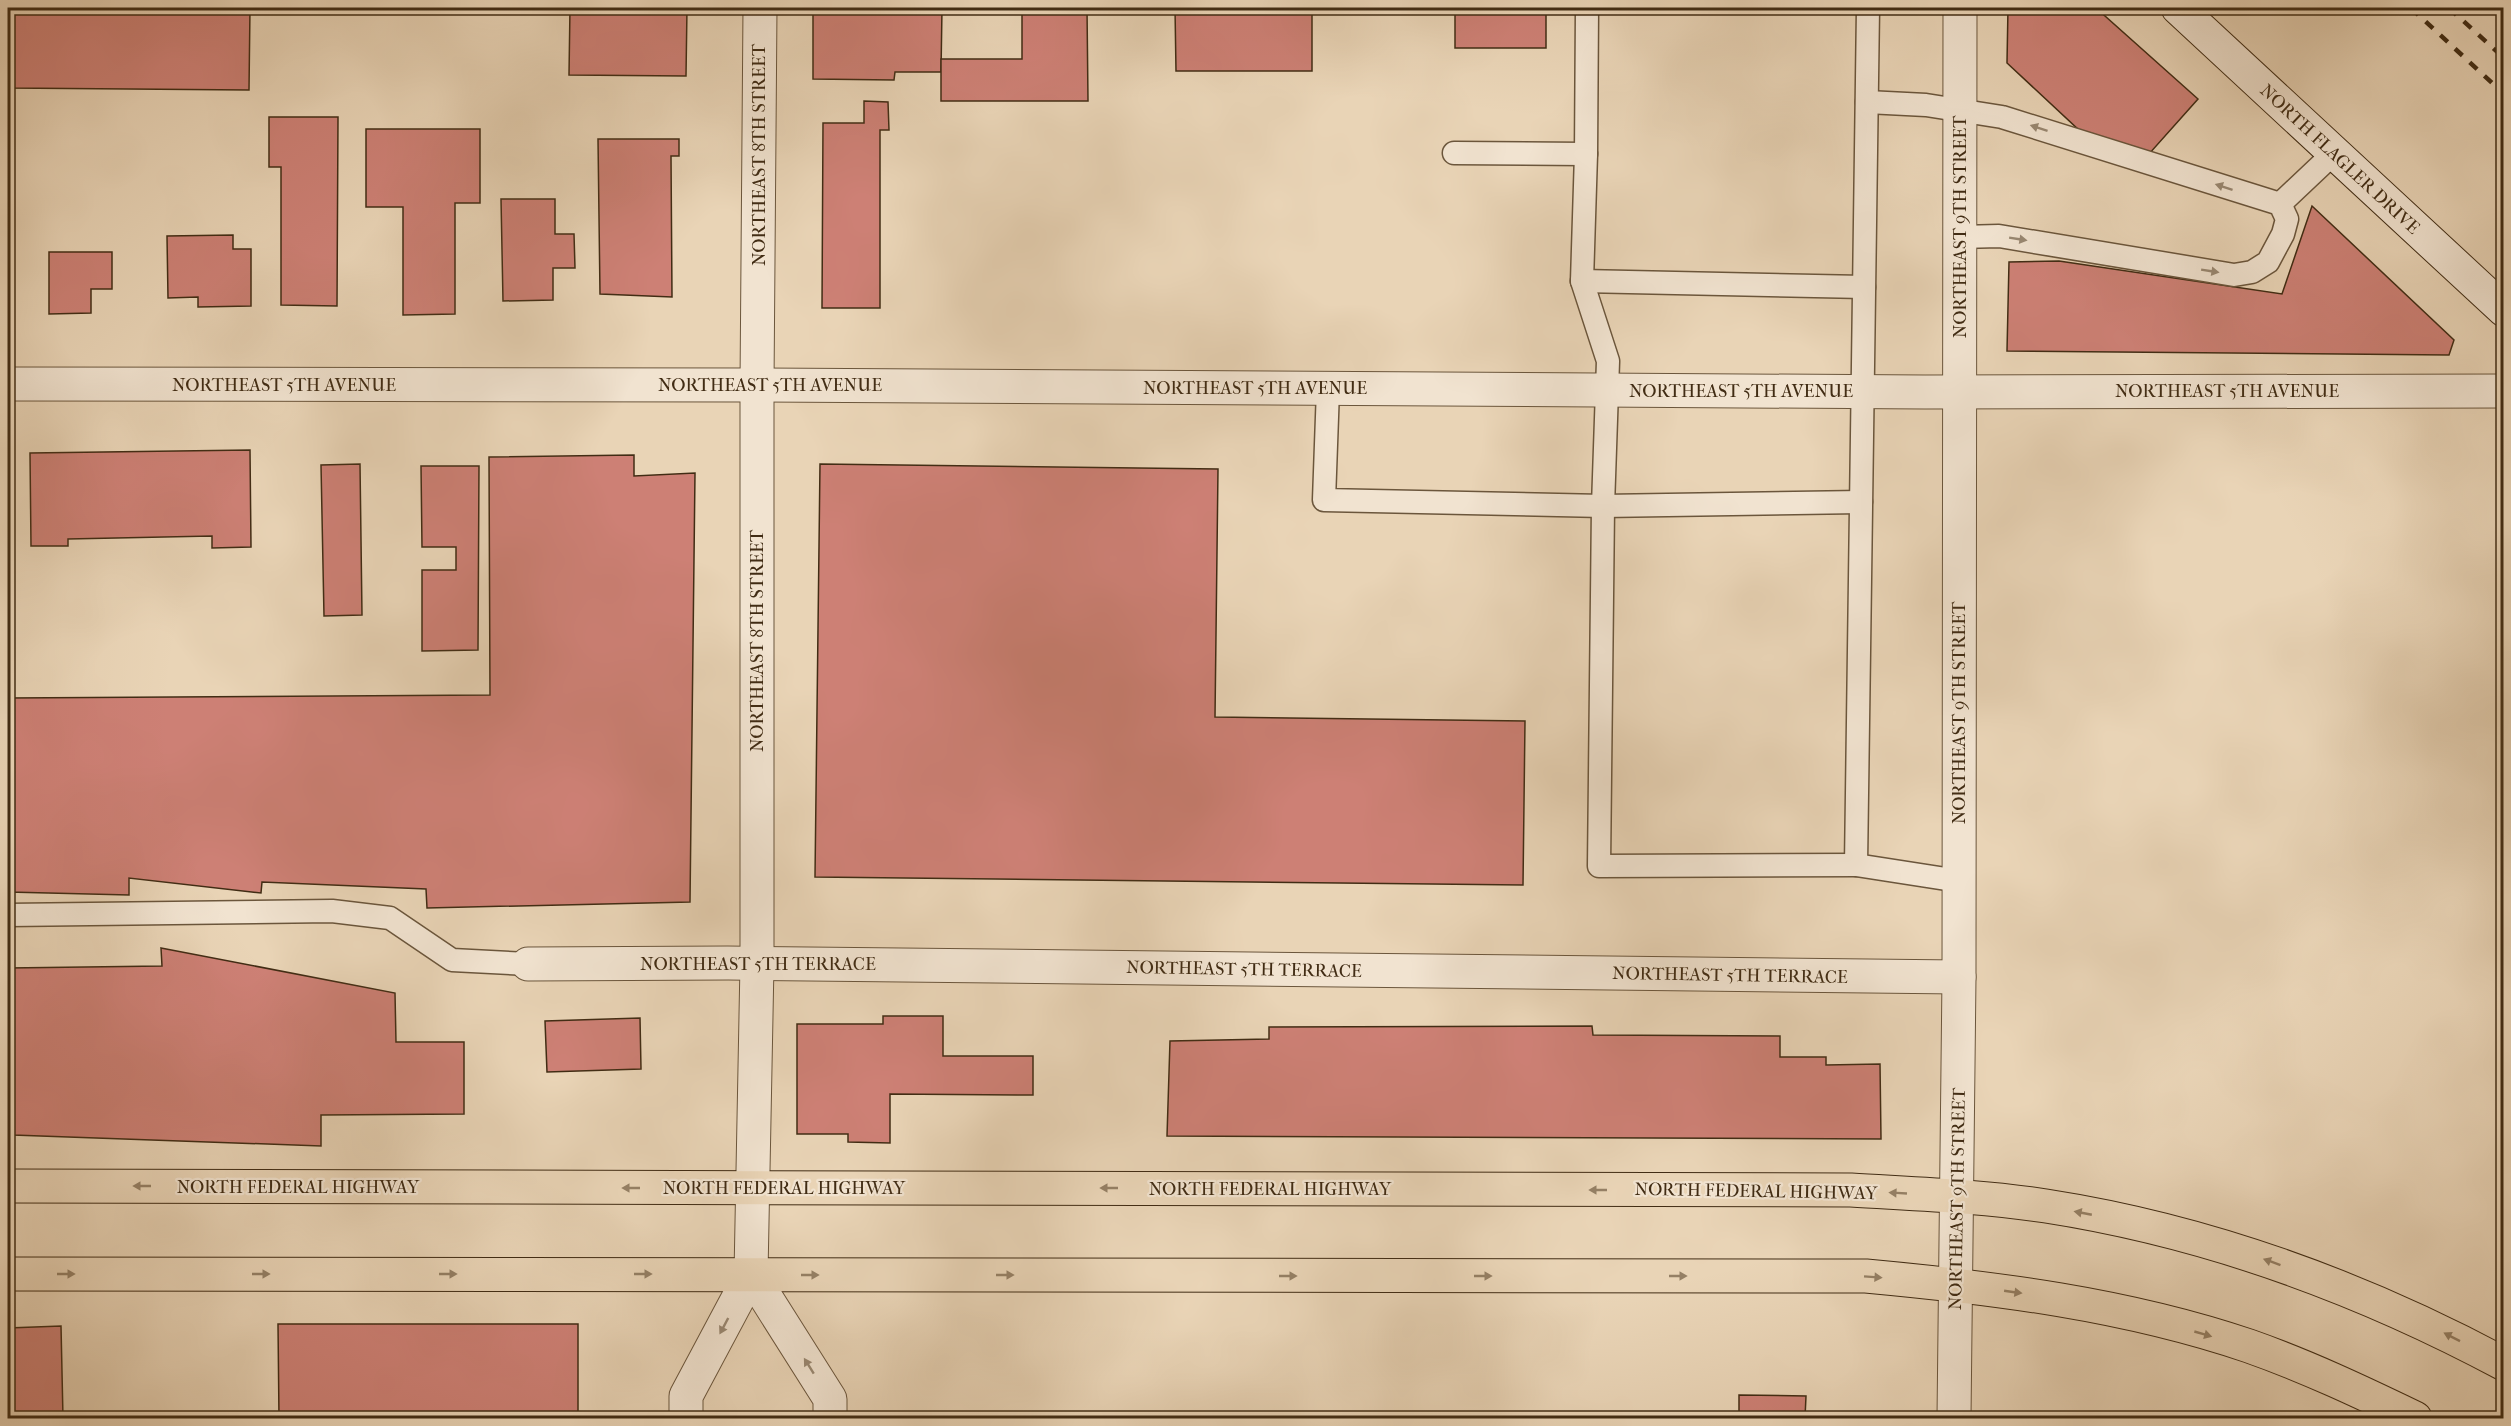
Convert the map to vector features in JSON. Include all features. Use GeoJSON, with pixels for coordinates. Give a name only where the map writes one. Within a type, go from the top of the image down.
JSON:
{"type":"FeatureCollection","features":[{"type":"Feature","properties":{"kind":"main road","name":"NORTH FEDERAL HIGHWAY"},"geometry":{"type":"LineString","coordinates":[[8,1186],[1851,1190],[1956,1196],[2045,1206],[2118,1220],[2255,1256],[2332,1283],[2419,1320],[2504,1364]]}},
{"type":"Feature","properties":{"kind":"main road"},"geometry":{"type":"LineString","coordinates":[[8,1274],[1866,1276],[1955,1284],[2060,1298],[2154,1320],[2248,1346],[2338,1381],[2415,1419]]}},
{"type":"Feature","properties":{"kind":"street","name":"NORTHEAST 8TH STREET"},"geometry":{"type":"LineString","coordinates":[[686,1419],[686,1396],[751,1274],[757,964],[757,385],[760,8]]}},
{"type":"Feature","properties":{"kind":"street","name":"NORTHEAST 9TH STREET"},"geometry":{"type":"LineString","coordinates":[[1954,1419],[1959,977],[1960,8]]}},
{"type":"Feature","properties":{"kind":"street","name":"NORTH FLAGLER DRIVE"},"geometry":{"type":"LineString","coordinates":[[2178,8],[2504,310]]}},
{"type":"Feature","properties":{"kind":"street","name":"NORTHEAST 5TH AVENUE"},"geometry":{"type":"LineString","coordinates":[[8,384],[757,385],[1959,392],[2504,391]]}},
{"type":"Feature","properties":{"kind":"street","name":"NORTHEAST 5TH TERRACE"},"geometry":{"type":"LineString","coordinates":[[528,964],[757,964],[1959,977]]}},
{"type":"Feature","properties":{"kind":"street"},"geometry":{"type":"LineString","coordinates":[[751,1274],[830,1399],[830,1419]]}},
{"type":"Feature","properties":{"kind":"lane"},"geometry":{"type":"LineString","coordinates":[[1587,8],[1582,281],[1608,362],[1603,506],[1599,866],[1856,865],[1959,881]]}},
{"type":"Feature","properties":{"kind":"lane"},"geometry":{"type":"LineString","coordinates":[[1856,865],[1868,8]]}},
{"type":"Feature","properties":{"kind":"lane"},"geometry":{"type":"LineString","coordinates":[[1866,102],[1926,105],[2002,117],[2280,204],[2287,219],[2283,234],[2268,262],[2252,272],[2234,274],[1999,236],[1960,237]]}},
{"type":"Feature","properties":{"kind":"lane"},"geometry":{"type":"LineString","coordinates":[[1454,153],[1586,154]]}},
{"type":"Feature","properties":{"kind":"lane"},"geometry":{"type":"LineString","coordinates":[[2280,204],[2334,153]]}},
{"type":"Feature","properties":{"kind":"lane"},"geometry":{"type":"LineString","coordinates":[[1582,281],[1864,287]]}},
{"type":"Feature","properties":{"kind":"lane"},"geometry":{"type":"LineString","coordinates":[[1328,388],[1324,500],[1603,506],[1861,502]]}},
{"type":"Feature","properties":{"kind":"lane"},"geometry":{"type":"LineString","coordinates":[[8,928],[17,915],[332,911],[390,918],[452,960],[528,964]]}},
{"type":"Feature","properties":{"kind":"building"},"geometry":{"type":"Polygon","coordinates":[[[8,8],[250,8],[249,90],[8,88],[8,8]]]}},
{"type":"Feature","properties":{"kind":"building"},"geometry":{"type":"Polygon","coordinates":[[[570,8],[687,8],[686,76],[569,75],[570,8]]]}},
{"type":"Feature","properties":{"kind":"building"},"geometry":{"type":"Polygon","coordinates":[[[813,8],[942,8],[941,72],[895,72],[894,80],[813,79],[813,8]]]}},
{"type":"Feature","properties":{"kind":"building"},"geometry":{"type":"Polygon","coordinates":[[[1022,8],[1087,8],[1088,101],[941,101],[941,59],[1022,59],[1022,8]]]}},
{"type":"Feature","properties":{"kind":"building"},"geometry":{"type":"Polygon","coordinates":[[[1175,8],[1312,8],[1312,71],[1176,71],[1175,8]]]}},
{"type":"Feature","properties":{"kind":"building"},"geometry":{"type":"Polygon","coordinates":[[[1455,8],[1546,8],[1546,48],[1455,48],[1455,8]]]}},
{"type":"Feature","properties":{"kind":"building"},"geometry":{"type":"Polygon","coordinates":[[[2008,8],[2096,8],[2198,99],[2149,154],[2079,130],[2007,63],[2008,8]]]}},
{"type":"Feature","properties":{"kind":"building"},"geometry":{"type":"Polygon","coordinates":[[[864,101],[888,102],[889,130],[880,130],[880,308],[822,308],[823,123],[864,123],[864,101]]]}},
{"type":"Feature","properties":{"kind":"building"},"geometry":{"type":"Polygon","coordinates":[[[269,117],[338,117],[337,306],[281,305],[281,167],[269,167],[269,117]]]}},
{"type":"Feature","properties":{"kind":"building"},"geometry":{"type":"Polygon","coordinates":[[[366,129],[480,129],[480,203],[455,203],[455,314],[403,315],[403,207],[366,207],[366,129]]]}},
{"type":"Feature","properties":{"kind":"building"},"geometry":{"type":"Polygon","coordinates":[[[598,139],[679,139],[679,156],[671,156],[672,297],[600,294],[598,139]]]}},
{"type":"Feature","properties":{"kind":"building"},"geometry":{"type":"Polygon","coordinates":[[[501,199],[555,199],[555,234],[574,234],[575,268],[553,268],[553,300],[503,301],[501,199]]]}},
{"type":"Feature","properties":{"kind":"building"},"geometry":{"type":"Polygon","coordinates":[[[2312,206],[2454,340],[2449,355],[2007,351],[2009,262],[2059,261],[2282,294],[2312,206]]]}},
{"type":"Feature","properties":{"kind":"building"},"geometry":{"type":"Polygon","coordinates":[[[233,235],[233,249],[251,249],[251,306],[198,307],[198,297],[168,298],[167,236],[233,235]]]}},
{"type":"Feature","properties":{"kind":"building"},"geometry":{"type":"Polygon","coordinates":[[[49,252],[112,252],[112,289],[91,289],[91,313],[49,314],[49,252]]]}},
{"type":"Feature","properties":{"kind":"building"},"geometry":{"type":"Polygon","coordinates":[[[250,450],[251,547],[212,548],[212,536],[68,539],[68,546],[31,546],[30,453],[250,450]]]}},
{"type":"Feature","properties":{"kind":"building"},"geometry":{"type":"Polygon","coordinates":[[[634,455],[634,476],[695,473],[690,902],[427,908],[426,889],[262,882],[261,893],[129,878],[129,895],[8,892],[8,698],[490,695],[489,457],[634,455]]]}},
{"type":"Feature","properties":{"kind":"building"},"geometry":{"type":"Polygon","coordinates":[[[360,464],[362,615],[324,616],[321,465],[360,464]]]}},
{"type":"Feature","properties":{"kind":"building"},"geometry":{"type":"Polygon","coordinates":[[[820,464],[1218,469],[1215,717],[1525,721],[1523,885],[815,877],[820,464]]]}},
{"type":"Feature","properties":{"kind":"building"},"geometry":{"type":"Polygon","coordinates":[[[421,466],[479,466],[478,650],[422,651],[422,570],[456,570],[456,547],[422,547],[421,466]]]}},
{"type":"Feature","properties":{"kind":"building"},"geometry":{"type":"Polygon","coordinates":[[[161,948],[395,993],[396,1042],[464,1042],[464,1114],[321,1115],[321,1146],[13,1135],[13,1119],[8,1119],[8,968],[162,966],[161,948]]]}},
{"type":"Feature","properties":{"kind":"building"},"geometry":{"type":"Polygon","coordinates":[[[883,1016],[943,1016],[943,1056],[1033,1056],[1033,1095],[890,1094],[890,1143],[848,1142],[848,1134],[797,1134],[797,1024],[883,1024],[883,1016]]]}},
{"type":"Feature","properties":{"kind":"building"},"geometry":{"type":"Polygon","coordinates":[[[640,1018],[641,1069],[547,1072],[545,1021],[640,1018]]]}},
{"type":"Feature","properties":{"kind":"building"},"geometry":{"type":"Polygon","coordinates":[[[1592,1026],[1593,1035],[1780,1036],[1780,1057],[1826,1057],[1826,1065],[1880,1064],[1881,1139],[1167,1136],[1170,1041],[1269,1039],[1269,1027],[1592,1026]]]}},
{"type":"Feature","properties":{"kind":"building"},"geometry":{"type":"Polygon","coordinates":[[[278,1324],[578,1324],[578,1418],[279,1418],[278,1324]]]}},
{"type":"Feature","properties":{"kind":"building"},"geometry":{"type":"Polygon","coordinates":[[[61,1326],[63,1418],[8,1418],[8,1328],[61,1326]]]}},
{"type":"Feature","properties":{"kind":"building"},"geometry":{"type":"Polygon","coordinates":[[[1739,1395],[1806,1396],[1805,1418],[1739,1418],[1739,1395]]]}},
{"type":"Feature","properties":{"kind":"railway"},"geometry":{"type":"LineString","coordinates":[[2411,8],[2504,94]]}},
{"type":"Feature","properties":{"kind":"railway"},"geometry":{"type":"LineString","coordinates":[[2449,8],[2504,58]]}}]}
